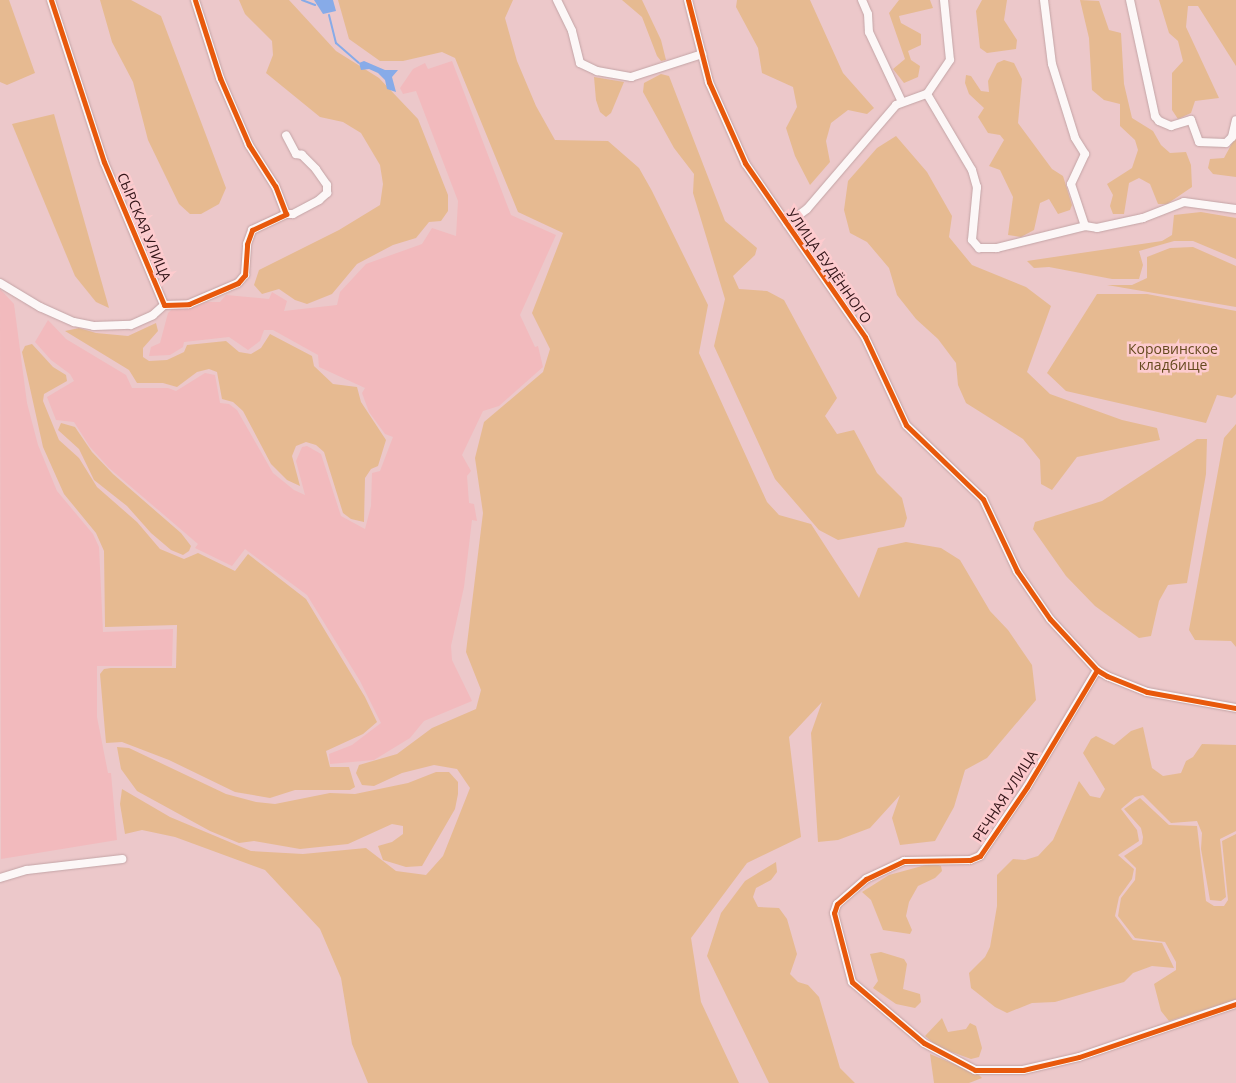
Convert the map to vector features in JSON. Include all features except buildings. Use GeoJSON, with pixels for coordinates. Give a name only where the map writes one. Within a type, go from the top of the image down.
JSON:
{"type":"FeatureCollection","features":[{"type":"Feature","properties":{"kind":"street","name":"СЫРСКАЯ УЛИЦА"},"geometry":{"type":"LineString","coordinates":[[51,0],[104,162],[164,305]]}},
{"type":"Feature","properties":{"kind":"street"},"geometry":{"type":"LineString","coordinates":[[195,0],[220,78],[249,145],[275,186],[286,214]]}},
{"type":"Feature","properties":{"kind":"street"},"geometry":{"type":"LineString","coordinates":[[558,0],[572,32],[580,63],[597,71],[631,77],[702,54]]}},
{"type":"Feature","properties":{"kind":"street","name":"УЛИЦА БУДЁННОГО"},"geometry":{"type":"LineString","coordinates":[[688,0],[709,82],[745,163],[865,337],[906,425],[975,488],[1027,587],[1050,619],[1097,670],[1147,692],[1236,708]]}},
{"type":"Feature","properties":{"kind":"street"},"geometry":{"type":"LineString","coordinates":[[862,0],[868,14],[868,32],[902,102]]}},
{"type":"Feature","properties":{"kind":"street"},"geometry":{"type":"LineString","coordinates":[[787,224],[807,209],[853,152],[902,102],[927,94],[950,60],[944,0]]}},
{"type":"Feature","properties":{"kind":"street"},"geometry":{"type":"LineString","coordinates":[[1044,0],[1052,64],[1075,138],[1085,154],[1071,184],[1085,226]]}},
{"type":"Feature","properties":{"kind":"street"},"geometry":{"type":"LineString","coordinates":[[1130,0],[1155,116],[1159,121],[1171,126],[1191,120],[1199,142],[1226,142],[1232,137],[1236,120]]}},
{"type":"Feature","properties":{"kind":"street"},"geometry":{"type":"LineString","coordinates":[[927,94],[972,170],[977,187],[972,240],[984,250],[1085,226],[1097,228],[1143,218],[1184,202],[1236,209]]}},
{"type":"Feature","properties":{"kind":"street"},"geometry":{"type":"LineString","coordinates":[[0,283],[40,307],[94,326],[131,324],[153,315],[164,305],[189,304],[238,283],[245,275],[252,230],[286,214],[293,214],[319,200],[327,193],[327,185],[316,169],[302,155],[296,154],[286,135]]}},
{"type":"Feature","properties":{"kind":"street","name":"РЕЧНАЯ УЛИЦА"},"geometry":{"type":"LineString","coordinates":[[1097,670],[1027,787],[980,856],[970,860],[904,861],[866,879],[837,904],[834,913],[852,982],[924,1043],[975,1070],[1023,1070],[1079,1057],[1236,1004]]}},
{"type":"Feature","properties":{"kind":"street"},"geometry":{"type":"LineString","coordinates":[[0,878],[27,870],[122,859]]}},
{"type":"Feature","properties":{"kind":"shaded area"},"geometry":{"type":"Polygon","coordinates":[[[452,61],[511,215],[556,235],[520,315],[535,347],[538,346],[543,367],[499,406],[483,411],[462,455],[471,471],[467,476],[469,503],[474,504],[477,521],[472,520],[464,587],[451,646],[452,660],[472,701],[424,721],[410,738],[374,760],[330,764],[329,754],[352,745],[381,723],[360,681],[307,595],[245,549],[232,566],[195,548],[198,544],[109,468],[90,447],[74,422],[56,420],[47,397],[74,381],[70,374],[51,360],[35,342],[48,320],[66,339],[126,375],[132,388],[168,388],[176,391],[205,373],[215,375],[220,403],[229,404],[237,410],[273,473],[294,490],[305,495],[296,461],[302,447],[307,446],[321,454],[341,516],[365,529],[371,506],[372,473],[380,471],[393,437],[385,434],[369,412],[362,393],[365,388],[319,367],[318,355],[273,330],[264,330],[260,341],[248,350],[229,337],[184,342],[183,347],[170,355],[149,356],[151,347],[160,343],[168,313],[180,302],[220,302],[226,295],[269,299],[272,292],[287,301],[284,311],[337,305],[340,292],[366,264],[422,244],[432,228],[456,236],[458,201],[416,91],[403,94],[400,88],[413,69],[425,63],[428,69],[452,61]]]}},
{"type":"Feature","properties":{"kind":"shaded area"},"geometry":{"type":"Polygon","coordinates":[[[0,289],[14,304],[27,403],[38,445],[57,491],[93,534],[99,547],[103,632],[173,629],[172,666],[97,666],[97,717],[108,773],[111,773],[117,840],[1,859],[0,289]]]}},
{"type":"Feature","properties":{"kind":"green space"},"geometry":{"type":"Polygon","coordinates":[[[0,0],[9,0],[35,73],[7,85],[0,82],[0,0]]]}},
{"type":"Feature","properties":{"kind":"green space"},"geometry":{"type":"Polygon","coordinates":[[[100,0],[131,0],[161,16],[226,188],[219,204],[201,214],[190,214],[179,204],[148,140],[133,82],[112,42],[100,0]]]}},
{"type":"Feature","properties":{"kind":"green space"},"geometry":{"type":"Polygon","coordinates":[[[239,0],[289,0],[336,51],[379,78],[418,119],[448,195],[448,211],[441,221],[429,222],[416,238],[393,245],[357,264],[332,294],[307,304],[295,300],[279,289],[262,294],[254,285],[259,270],[339,230],[380,205],[383,184],[380,165],[361,133],[343,122],[320,117],[266,73],[273,55],[272,41],[245,14],[239,0]]]}},
{"type":"Feature","properties":{"kind":"green space"},"geometry":{"type":"Polygon","coordinates":[[[338,0],[513,0],[505,18],[517,61],[536,106],[555,140],[608,141],[639,168],[652,191],[708,305],[699,353],[767,502],[779,515],[811,524],[859,598],[878,548],[906,542],[941,548],[960,560],[990,611],[1008,630],[1032,665],[1036,700],[987,758],[965,770],[954,807],[935,841],[900,845],[892,818],[900,795],[870,828],[838,840],[818,842],[811,733],[822,702],[789,737],[801,837],[747,863],[691,938],[701,1002],[739,1083],[368,1083],[352,1044],[341,978],[320,929],[265,870],[175,837],[142,830],[125,834],[120,804],[122,789],[170,817],[251,851],[303,854],[366,848],[396,871],[426,875],[443,856],[470,788],[457,769],[434,765],[402,773],[374,786],[362,785],[356,773],[359,765],[397,754],[432,728],[476,709],[481,690],[466,652],[483,513],[475,458],[484,422],[543,372],[550,349],[532,313],[563,233],[518,212],[455,58],[442,52],[403,61],[380,61],[349,39],[338,0]]]}},
{"type":"Feature","properties":{"kind":"green space"},"geometry":{"type":"Polygon","coordinates":[[[622,0],[642,0],[661,40],[666,60],[661,61],[657,56],[642,17],[622,0]]]}},
{"type":"Feature","properties":{"kind":"green space"},"geometry":{"type":"Polygon","coordinates":[[[737,0],[810,0],[843,73],[874,108],[867,114],[848,110],[831,123],[826,141],[830,162],[810,185],[795,156],[786,128],[797,107],[793,87],[762,73],[758,48],[736,7],[737,0]]]}},
{"type":"Feature","properties":{"kind":"green space"},"geometry":{"type":"Polygon","coordinates":[[[899,0],[930,0],[933,8],[899,16],[901,23],[921,34],[921,45],[908,51],[911,60],[920,66],[918,77],[904,83],[893,69],[905,59],[889,13],[899,0]]]}},
{"type":"Feature","properties":{"kind":"green space"},"geometry":{"type":"Polygon","coordinates":[[[982,0],[1007,0],[1004,20],[1017,40],[1016,49],[987,53],[980,48],[976,11],[982,0]]]}},
{"type":"Feature","properties":{"kind":"green space"},"geometry":{"type":"Polygon","coordinates":[[[1080,0],[1099,1],[1109,30],[1121,33],[1124,84],[1132,118],[1153,131],[1161,145],[1170,153],[1186,152],[1191,165],[1192,187],[1167,204],[1158,204],[1150,184],[1139,178],[1129,183],[1124,214],[1113,214],[1110,206],[1113,195],[1107,184],[1132,168],[1138,150],[1135,140],[1120,126],[1120,104],[1104,100],[1092,90],[1089,38],[1080,0]]]}},
{"type":"Feature","properties":{"kind":"green space"},"geometry":{"type":"Polygon","coordinates":[[[1159,0],[1236,0],[1236,66],[1198,6],[1188,6],[1186,27],[1219,98],[1195,101],[1191,113],[1178,119],[1172,110],[1172,73],[1183,61],[1178,41],[1169,33],[1159,0]]]}},
{"type":"Feature","properties":{"kind":"green space"},"geometry":{"type":"Polygon","coordinates":[[[1004,60],[1014,63],[1022,79],[1018,123],[1052,169],[1063,176],[1072,205],[1070,210],[1058,214],[1049,199],[1040,203],[1034,230],[1021,237],[1008,235],[1013,197],[1000,170],[989,166],[1004,140],[1000,135],[988,133],[978,117],[984,108],[969,94],[965,83],[966,75],[971,76],[981,91],[989,92],[988,81],[997,63],[1004,60]]]}},
{"type":"Feature","properties":{"kind":"green space"},"geometry":{"type":"Polygon","coordinates":[[[661,74],[669,76],[725,221],[757,248],[755,255],[733,276],[739,289],[767,291],[784,300],[837,398],[825,416],[837,434],[854,430],[877,473],[902,498],[907,518],[904,527],[838,540],[819,530],[775,479],[714,346],[725,299],[693,193],[694,174],[674,148],[643,92],[644,83],[661,74]]]}},
{"type":"Feature","properties":{"kind":"green space"},"geometry":{"type":"Polygon","coordinates":[[[594,77],[624,82],[611,113],[606,117],[600,112],[596,100],[594,77]]]}},
{"type":"Feature","properties":{"kind":"green space"},"geometry":{"type":"Polygon","coordinates":[[[54,114],[109,308],[96,302],[75,276],[12,124],[54,114]]]}},
{"type":"Feature","properties":{"kind":"green space"},"geometry":{"type":"Polygon","coordinates":[[[896,136],[927,172],[952,216],[949,237],[972,265],[1026,287],[1051,306],[1027,372],[1050,394],[1122,420],[1157,428],[1160,440],[1077,457],[1052,490],[1041,484],[1040,460],[1023,439],[966,403],[958,385],[956,363],[938,339],[916,319],[897,295],[889,268],[867,242],[850,233],[844,210],[848,181],[877,148],[896,136]]]}},
{"type":"Feature","properties":{"kind":"green space"},"geometry":{"type":"Polygon","coordinates":[[[1236,136],[1236,177],[1213,174],[1208,168],[1210,159],[1224,158],[1236,136]]]}},
{"type":"Feature","properties":{"kind":"green space"},"geometry":{"type":"Polygon","coordinates":[[[1201,212],[1236,218],[1236,259],[1193,241],[1174,241],[1139,251],[1143,265],[1139,279],[1112,279],[1049,267],[1034,268],[1027,261],[1162,241],[1172,235],[1174,215],[1201,212]]]}},
{"type":"Feature","properties":{"kind":"green space"},"geometry":{"type":"Polygon","coordinates":[[[1193,247],[1236,266],[1236,307],[1107,285],[1132,285],[1147,278],[1147,257],[1170,248],[1193,247]]]}},
{"type":"Feature","properties":{"kind":"green space","name":"Коровинское кладбище"},"geometry":{"type":"Polygon","coordinates":[[[1097,294],[1147,294],[1236,311],[1236,394],[1232,398],[1217,395],[1206,423],[1066,391],[1047,373],[1097,294]]]}},
{"type":"Feature","properties":{"kind":"green space"},"geometry":{"type":"Polygon","coordinates":[[[156,323],[158,331],[143,348],[143,357],[149,361],[167,360],[184,352],[187,345],[226,341],[239,352],[251,354],[261,348],[270,334],[312,356],[314,366],[333,384],[357,387],[361,402],[386,440],[378,466],[371,469],[365,478],[364,522],[351,519],[343,513],[324,452],[316,445],[306,442],[296,446],[292,456],[300,486],[287,480],[271,464],[243,411],[233,402],[222,399],[217,372],[209,369],[197,372],[177,387],[163,383],[137,383],[129,370],[65,331],[79,328],[96,333],[128,336],[156,323]]]}},
{"type":"Feature","properties":{"kind":"green space"},"geometry":{"type":"Polygon","coordinates":[[[32,344],[53,367],[66,375],[67,381],[44,394],[43,401],[59,440],[79,458],[97,487],[137,522],[160,549],[184,559],[198,553],[235,571],[248,554],[306,599],[365,697],[377,722],[363,734],[326,751],[330,767],[349,767],[355,787],[350,790],[295,790],[270,798],[235,792],[169,760],[122,742],[106,743],[100,674],[104,669],[111,668],[176,668],[177,625],[105,627],[104,551],[96,533],[64,494],[43,447],[22,352],[25,346],[32,344]]]}},
{"type":"Feature","properties":{"kind":"green space"},"geometry":{"type":"Polygon","coordinates":[[[61,423],[75,427],[92,452],[113,474],[181,533],[191,546],[189,551],[183,555],[171,550],[151,533],[127,506],[94,480],[79,449],[58,430],[61,423]]]}},
{"type":"Feature","properties":{"kind":"green space"},"geometry":{"type":"Polygon","coordinates":[[[1236,424],[1236,647],[1231,641],[1195,640],[1189,630],[1224,438],[1236,424]]]}},
{"type":"Feature","properties":{"kind":"green space"},"geometry":{"type":"Polygon","coordinates":[[[1197,439],[1207,439],[1206,474],[1187,583],[1168,585],[1159,601],[1151,636],[1139,638],[1095,606],[1066,576],[1033,529],[1035,522],[1102,501],[1197,439]]]}},
{"type":"Feature","properties":{"kind":"green space"},"geometry":{"type":"Polygon","coordinates":[[[1143,727],[1152,768],[1163,776],[1181,773],[1186,761],[1193,757],[1202,744],[1236,745],[1236,831],[1220,839],[1226,897],[1221,901],[1210,900],[1201,849],[1202,833],[1197,821],[1171,823],[1143,795],[1135,797],[1121,809],[1137,830],[1139,841],[1118,855],[1134,869],[1132,879],[1119,897],[1115,916],[1133,940],[1162,943],[1174,968],[1152,966],[1133,973],[1124,982],[1055,1002],[1032,1003],[1007,1013],[995,1007],[971,988],[969,973],[985,957],[990,947],[997,906],[997,875],[1013,859],[1025,860],[1038,856],[1053,840],[1079,781],[1090,796],[1100,798],[1105,789],[1083,753],[1091,739],[1096,736],[1114,745],[1131,731],[1143,727]]]}},
{"type":"Feature","properties":{"kind":"green space"},"geometry":{"type":"Polygon","coordinates":[[[117,747],[129,748],[226,794],[256,802],[275,804],[330,793],[355,794],[408,783],[436,772],[449,772],[458,782],[458,794],[455,809],[422,866],[406,867],[383,860],[378,846],[392,842],[403,834],[403,826],[392,824],[348,844],[300,849],[254,841],[239,843],[210,831],[137,791],[121,769],[117,747]]]}},
{"type":"Feature","properties":{"kind":"green space"},"geometry":{"type":"Polygon","coordinates":[[[1140,798],[1169,825],[1197,826],[1206,901],[1214,906],[1224,906],[1228,900],[1222,841],[1236,834],[1236,1000],[1169,1021],[1161,1011],[1154,984],[1176,970],[1176,962],[1165,942],[1135,938],[1118,916],[1121,898],[1135,880],[1136,868],[1124,856],[1142,844],[1143,837],[1141,828],[1124,809],[1140,798]]]}},
{"type":"Feature","properties":{"kind":"green space"},"geometry":{"type":"Polygon","coordinates":[[[776,862],[777,872],[771,880],[756,888],[753,897],[758,907],[779,908],[787,919],[797,954],[790,974],[798,982],[808,985],[819,997],[840,1068],[855,1083],[769,1083],[707,956],[721,913],[745,881],[776,862]]]}},
{"type":"Feature","properties":{"kind":"green space"},"geometry":{"type":"Polygon","coordinates":[[[933,863],[941,866],[942,871],[935,878],[918,886],[909,902],[906,916],[912,930],[910,934],[883,930],[871,900],[862,892],[889,875],[933,863]]]}},
{"type":"Feature","properties":{"kind":"green space"},"geometry":{"type":"Polygon","coordinates":[[[881,952],[904,959],[907,964],[903,989],[920,994],[921,1002],[915,1008],[896,1004],[873,988],[878,981],[870,954],[881,952]]]}},
{"type":"Feature","properties":{"kind":"green space"},"geometry":{"type":"Polygon","coordinates":[[[942,1018],[948,1032],[966,1029],[970,1023],[976,1026],[982,1048],[979,1057],[971,1059],[938,1047],[925,1036],[942,1018]]]}},
{"type":"Feature","properties":{"kind":"green space"},"geometry":{"type":"Polygon","coordinates":[[[930,1054],[978,1074],[982,1078],[969,1083],[934,1083],[930,1054]]]}},
{"type":"Feature","properties":{"kind":"water"},"geometry":{"type":"Polygon","coordinates":[[[314,0],[333,0],[336,11],[323,14],[314,0]]]}},
{"type":"Feature","properties":{"kind":"water"},"geometry":{"type":"Polygon","coordinates":[[[364,61],[385,70],[398,70],[392,77],[396,92],[387,89],[385,80],[378,73],[369,69],[361,70],[359,63],[364,61]]]}},
{"type":"Feature","properties":{"kind":"waterway"},"geometry":{"type":"LineString","coordinates":[[302,0],[315,5]]}},
{"type":"Feature","properties":{"kind":"waterway"},"geometry":{"type":"LineString","coordinates":[[329,15],[336,43],[359,63]]}},
{"type":"Feature","properties":{"kind":"cycle path"},"geometry":{"type":"LineString","coordinates":[[51,0],[104,162],[164,305],[189,304],[238,283],[245,275],[247,244],[252,230],[286,214],[275,186],[249,145],[220,78],[195,0]]}},
{"type":"Feature","properties":{"kind":"cycle path"},"geometry":{"type":"LineString","coordinates":[[688,0],[709,82],[745,163],[865,337],[906,425],[983,499],[1017,571],[1050,619],[1097,670],[1107,676],[1147,692],[1236,708]]}},
{"type":"Feature","properties":{"kind":"cycle path"},"geometry":{"type":"LineString","coordinates":[[1097,670],[1027,787],[980,856],[970,860],[904,861],[866,879],[837,904],[834,913],[852,982],[924,1043],[975,1070],[1023,1070],[1079,1057],[1236,1004]]}}]}
